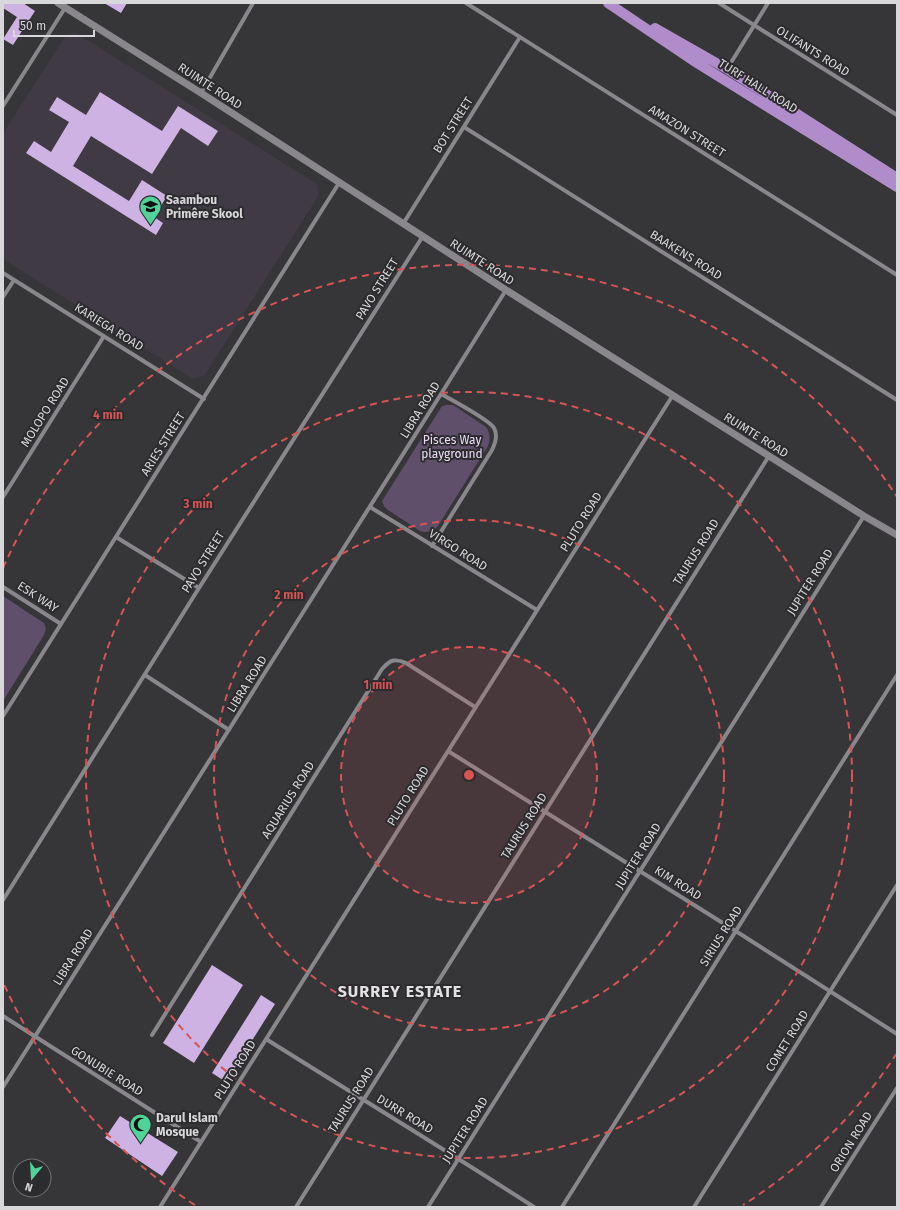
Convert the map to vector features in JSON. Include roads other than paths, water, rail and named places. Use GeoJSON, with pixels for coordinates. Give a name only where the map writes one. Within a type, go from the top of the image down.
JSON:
{"type":"FeatureCollection","features":[{"type":"Feature","properties":{"kind":"main road","name":"TURF HALL ROAD"},"geometry":{"type":"LineString","coordinates":[[608,3],[721,78],[897,187]]}},
{"type":"Feature","properties":{"kind":"main road","name":"TURF HALL ROAD"},"geometry":{"type":"LineString","coordinates":[[612,3],[727,69],[897,178]]}},
{"type":"Feature","properties":{"kind":"street","name":"RUIMTE ROAD"},"geometry":{"type":"LineString","coordinates":[[58,3],[201,93],[506,290],[768,456],[897,535]]}},
{"type":"Feature","properties":{"kind":"street"},"geometry":{"type":"LineString","coordinates":[[201,93],[252,3]]}},
{"type":"Feature","properties":{"kind":"street","name":"AMAZON STREET"},"geometry":{"type":"LineString","coordinates":[[466,3],[897,275]]}},
{"type":"Feature","properties":{"kind":"street","name":"OLIFANTS ROAD"},"geometry":{"type":"LineString","coordinates":[[719,3],[897,115]]}},
{"type":"Feature","properties":{"kind":"street"},"geometry":{"type":"LineString","coordinates":[[721,78],[768,3]]}},
{"type":"Feature","properties":{"kind":"street"},"geometry":{"type":"LineString","coordinates":[[3,106],[65,8]]}},
{"type":"Feature","properties":{"kind":"street","name":"BOT STREET"},"geometry":{"type":"LineString","coordinates":[[403,224],[520,37]]}},
{"type":"Feature","properties":{"kind":"street","name":"BAAKENS ROAD"},"geometry":{"type":"LineString","coordinates":[[464,127],[897,400]]}},
{"type":"Feature","properties":{"kind":"street","name":"ARIES STREET"},"geometry":{"type":"LineString","coordinates":[[3,716],[339,183]]}},
{"type":"Feature","properties":{"kind":"street","name":"PAVO STREET"},"geometry":{"type":"LineString","coordinates":[[3,900],[422,236]]}},
{"type":"Feature","properties":{"kind":"street","name":"KARIEGA ROAD"},"geometry":{"type":"LineString","coordinates":[[3,273],[204,399]]}},
{"type":"Feature","properties":{"kind":"street"},"geometry":{"type":"LineString","coordinates":[[3,298],[14,280]]}},
{"type":"Feature","properties":{"kind":"street","name":"LIBRA ROAD"},"geometry":{"type":"LineString","coordinates":[[3,1087],[506,290]]}},
{"type":"Feature","properties":{"kind":"street","name":"MOLOPO ROAD"},"geometry":{"type":"LineString","coordinates":[[3,497],[104,336]]}},
{"type":"Feature","properties":{"kind":"street"},"geometry":{"type":"LineString","coordinates":[[432,546],[492,450],[496,440],[495,430],[488,422],[441,394]]}},
{"type":"Feature","properties":{"kind":"street","name":"PLUTO ROAD"},"geometry":{"type":"LineString","coordinates":[[160,1207],[672,395]]}},
{"type":"Feature","properties":{"kind":"street","name":"TAURUS ROAD"},"geometry":{"type":"LineString","coordinates":[[296,1207],[768,456]]}},
{"type":"Feature","properties":{"kind":"street","name":"VIRGO ROAD"},"geometry":{"type":"LineString","coordinates":[[370,507],[537,610]]}},
{"type":"Feature","properties":{"kind":"street","name":"JUPITER ROAD"},"geometry":{"type":"LineString","coordinates":[[428,1207],[864,516]]}},
{"type":"Feature","properties":{"kind":"street"},"geometry":{"type":"LineString","coordinates":[[116,537],[199,588]]}},
{"type":"Feature","properties":{"kind":"street","name":"ESK WAY"},"geometry":{"type":"LineString","coordinates":[[3,587],[61,624]]}},
{"type":"Feature","properties":{"kind":"street","name":"AQUARIUS ROAD"},"geometry":{"type":"LineString","coordinates":[[152,1035],[382,669],[393,660],[399,660],[475,707]]}},
{"type":"Feature","properties":{"kind":"street"},"geometry":{"type":"LineString","coordinates":[[145,675],[229,730]]}},
{"type":"Feature","properties":{"kind":"street","name":"SIRIUS ROAD"},"geometry":{"type":"LineString","coordinates":[[562,1207],[897,675]]}},
{"type":"Feature","properties":{"kind":"street","name":"KIM ROAD"},"geometry":{"type":"LineString","coordinates":[[448,751],[736,931],[897,1034]]}},
{"type":"Feature","properties":{"kind":"street","name":"COMET ROAD"},"geometry":{"type":"LineString","coordinates":[[694,1207],[897,885]]}},
{"type":"Feature","properties":{"kind":"street","name":"GONUBIE ROAD"},"geometry":{"type":"LineString","coordinates":[[3,1016],[201,1142]]}},
{"type":"Feature","properties":{"kind":"street","name":"DURR ROAD"},"geometry":{"type":"LineString","coordinates":[[266,1039],[459,1158],[534,1207]]}},
{"type":"Feature","properties":{"kind":"street","name":"ORION ROAD"},"geometry":{"type":"LineString","coordinates":[[821,1207],[897,1088]]}},
{"type":"Feature","properties":{"kind":"place","name":"Saambou Primêre Skool"},"geometry":{"type":"Point","coordinates":[151,226]}},
{"type":"Feature","properties":{"kind":"place","name":"Darul Islam Mosque"},"geometry":{"type":"Point","coordinates":[141,1144]}},
{"type":"Feature","properties":{"kind":"district","name":"SURREY ESTATE"},"geometry":{"type":"Point","coordinates":[400,991]}},
{"type":"Feature","properties":{"kind":"park label","name":"Pisces Way playground"},"geometry":{"type":"Point","coordinates":[452,447]}}]}
